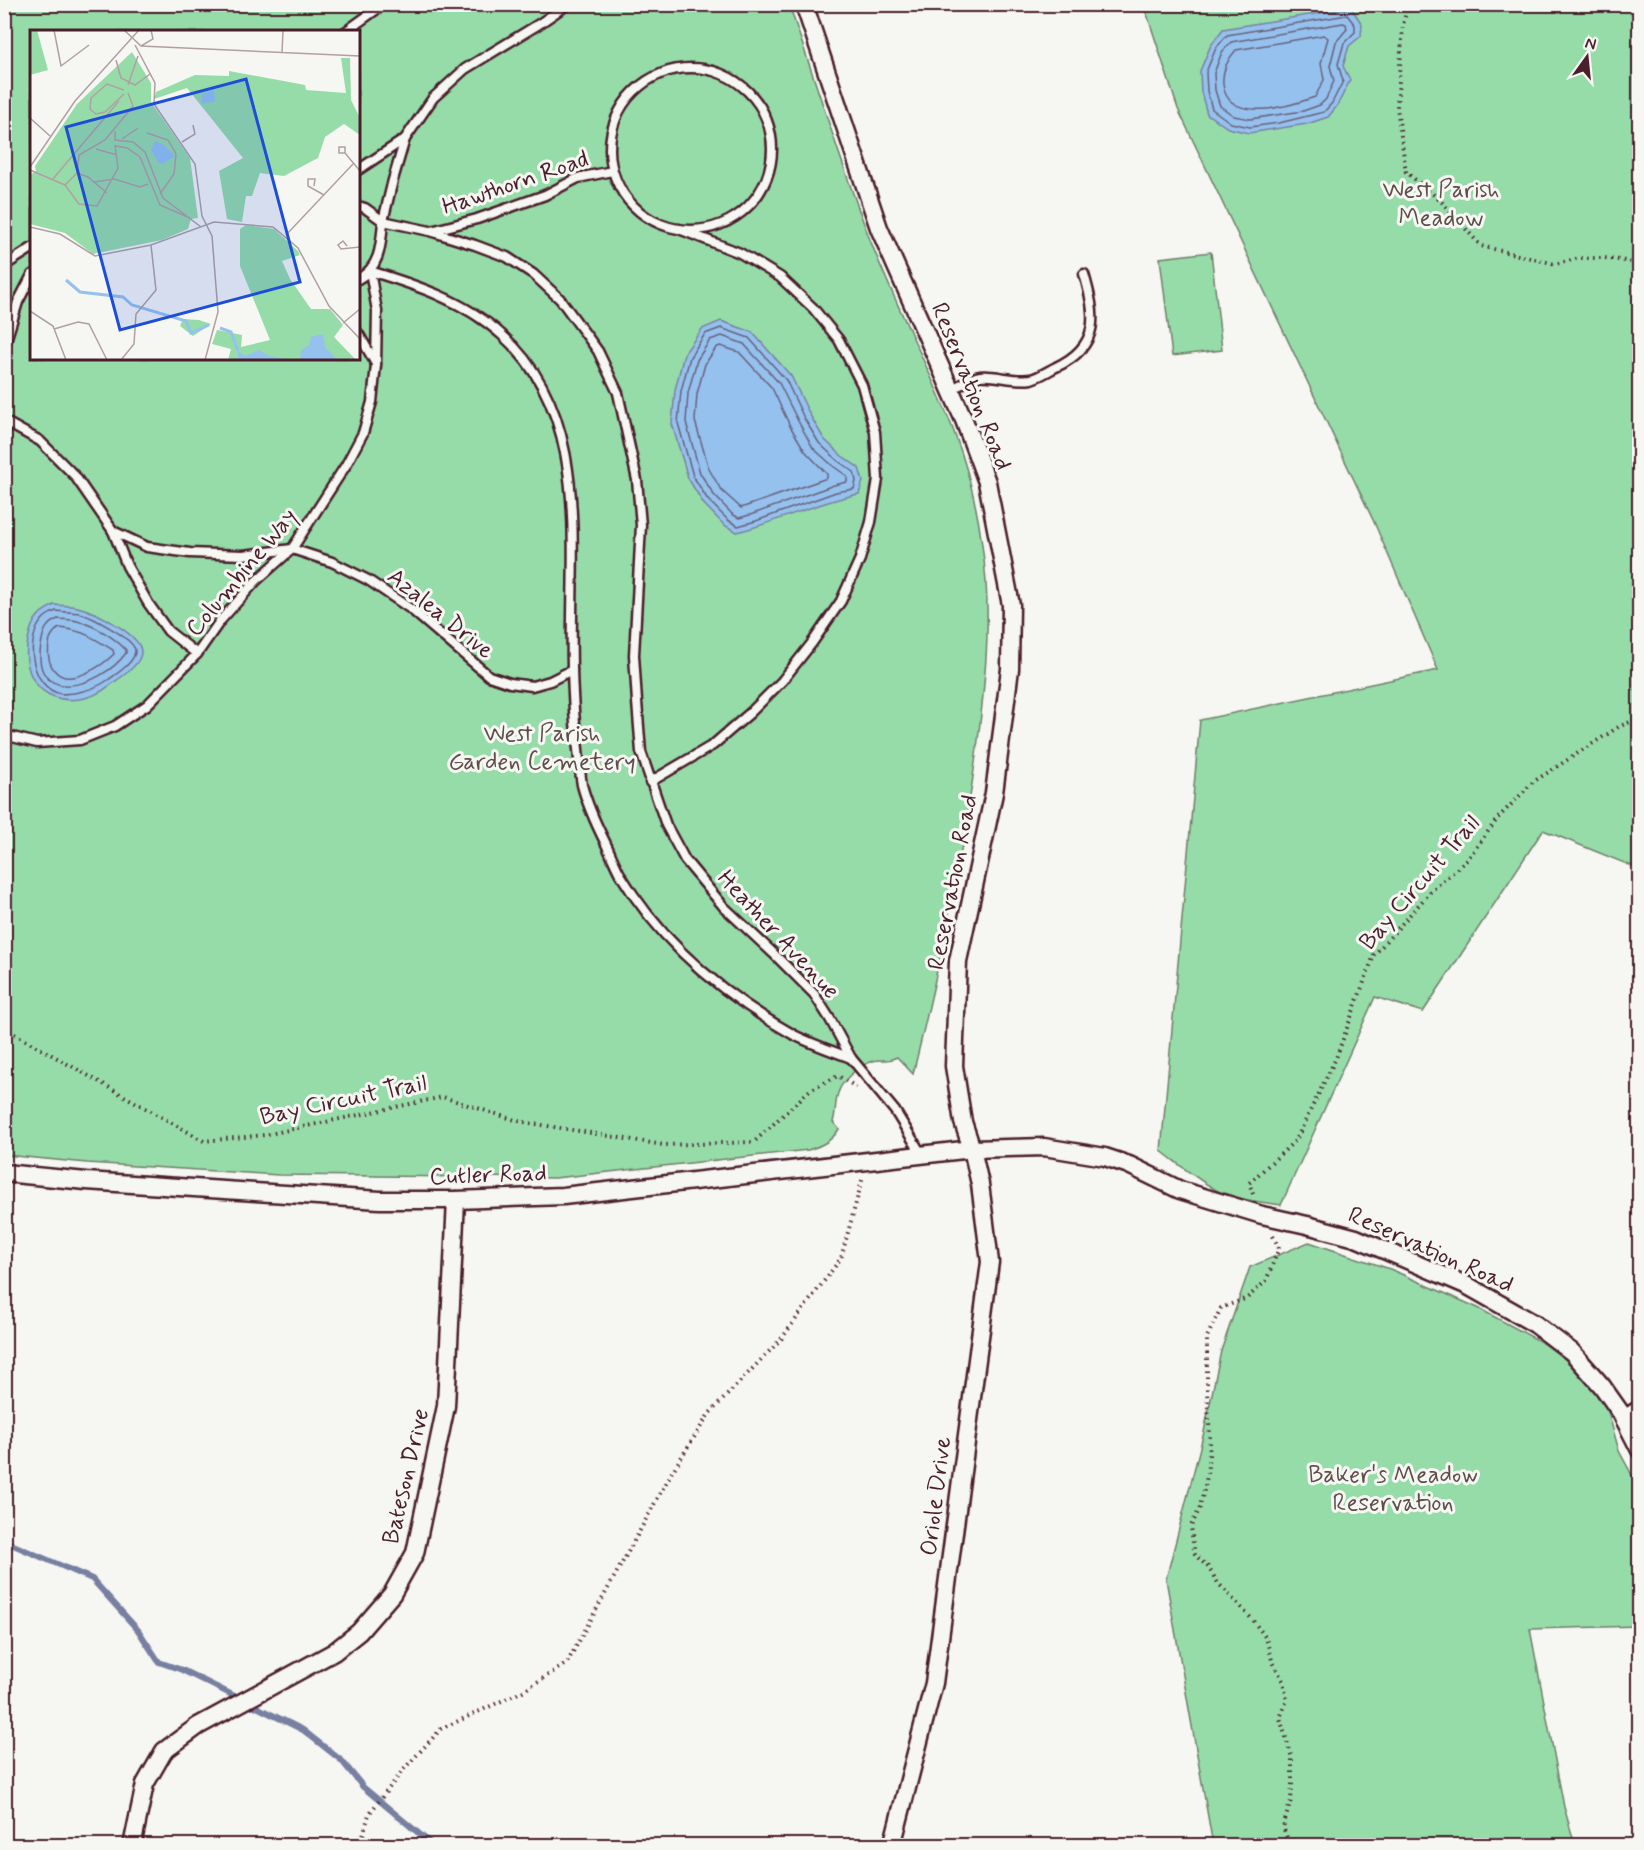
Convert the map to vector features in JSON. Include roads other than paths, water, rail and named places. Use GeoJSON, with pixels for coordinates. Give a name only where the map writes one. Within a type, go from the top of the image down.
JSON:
{"type":"FeatureCollection","features":[{"type":"Feature","properties":{"kind":"street","name":"Reservation Road"},"geometry":{"type":"LineString","coordinates":[[804,4],[879,228],[964,420],[987,482],[1011,605],[1010,669],[994,793],[958,961],[954,1066],[963,1122],[972,1149],[1044,1147],[1105,1157],[1129,1165],[1180,1190],[1262,1215],[1356,1238],[1468,1286],[1535,1324],[1572,1353],[1602,1386],[1624,1419],[1640,1450]]}},
{"type":"Feature","properties":{"kind":"street","name":"Cutler Road"},"geometry":{"type":"LineString","coordinates":[[4,1173],[86,1181],[380,1200],[456,1200],[563,1196],[972,1149]]}},
{"type":"Feature","properties":{"kind":"street","name":"Oriole Drive"},"geometry":{"type":"LineString","coordinates":[[892,1845],[934,1683],[990,1262],[980,1184],[972,1149]]}},
{"type":"Feature","properties":{"kind":"street","name":"Bateson Drive"},"geometry":{"type":"LineString","coordinates":[[132,1845],[146,1784],[164,1751],[198,1726],[334,1652],[359,1632],[392,1594],[415,1553],[446,1406],[456,1200]]}},
{"type":"Feature","properties":{"kind":"street"},"geometry":{"type":"LineString","coordinates":[[1624,1419],[1640,1409]]}},
{"type":"Feature","properties":{"kind":"lane"},"geometry":{"type":"LineString","coordinates":[[348,30],[384,4]]}},
{"type":"Feature","properties":{"kind":"lane"},"geometry":{"type":"LineString","coordinates":[[360,278],[370,271],[379,254],[383,221],[405,139],[433,98],[465,69],[568,4]]}},
{"type":"Feature","properties":{"kind":"lane"},"geometry":{"type":"LineString","coordinates":[[650,782],[713,745],[782,681],[812,643],[841,601],[860,560],[871,522],[878,479],[875,432],[862,385],[839,340],[813,308],[780,276],[740,253],[664,226],[650,219],[634,207],[620,189],[612,171],[609,145],[614,119],[628,97],[647,80],[671,69],[697,67],[723,74],[745,87],[762,107],[771,132],[773,158],[766,183],[751,205],[730,220],[705,229],[679,230]]}},
{"type":"Feature","properties":{"kind":"lane"},"geometry":{"type":"LineString","coordinates":[[360,169],[405,139]]}},
{"type":"Feature","properties":{"kind":"lane","name":"Hawthorn Road"},"geometry":{"type":"LineString","coordinates":[[430,231],[477,219],[544,195],[578,178],[612,171]]}},
{"type":"Feature","properties":{"kind":"lane","name":"Heather Avenue"},"geometry":{"type":"LineString","coordinates":[[360,207],[383,221],[430,231],[507,257],[533,274],[560,299],[598,351],[618,393],[637,480],[640,525],[634,655],[641,752],[666,825],[685,860],[724,907],[813,994],[830,1019],[851,1058],[895,1111],[922,1155]]}},
{"type":"Feature","properties":{"kind":"lane"},"geometry":{"type":"LineString","coordinates":[[4,266],[30,249]]}},
{"type":"Feature","properties":{"kind":"lane"},"geometry":{"type":"LineString","coordinates":[[370,271],[433,292],[469,311],[501,333],[523,356],[542,385],[558,423],[568,465],[573,519],[572,670],[575,729],[582,785],[596,825],[620,873],[641,905],[680,952],[719,985],[796,1036],[851,1058]]}},
{"type":"Feature","properties":{"kind":"lane","name":"Columbine Way"},"geometry":{"type":"LineString","coordinates":[[4,735],[37,743],[80,740],[115,726],[147,705],[197,654],[220,621],[256,581],[292,549],[346,465],[363,433],[372,402],[376,365],[377,311],[370,271]]}},
{"type":"Feature","properties":{"kind":"lane"},"geometry":{"type":"LineString","coordinates":[[951,390],[980,376],[1031,379],[1063,364],[1082,351],[1092,327],[1093,303],[1084,274]]}},
{"type":"Feature","properties":{"kind":"lane"},"geometry":{"type":"LineString","coordinates":[[4,347],[18,302],[30,279]]}},
{"type":"Feature","properties":{"kind":"lane"},"geometry":{"type":"LineString","coordinates":[[360,337],[376,365]]}},
{"type":"Feature","properties":{"kind":"lane"},"geometry":{"type":"LineString","coordinates":[[4,421],[40,441],[75,476],[113,531],[127,566],[148,603],[168,632],[197,654]]}},
{"type":"Feature","properties":{"kind":"lane","name":"Azalea Drive"},"geometry":{"type":"LineString","coordinates":[[113,531],[147,547],[190,553],[243,555],[292,549],[332,562],[368,580],[412,610],[489,676],[510,684],[532,686],[550,681],[572,670]]}},
{"type":"Feature","properties":{"kind":"water"},"geometry":{"type":"Polygon","coordinates":[[[1351,8],[1362,24],[1361,36],[1349,46],[1343,66],[1350,80],[1337,106],[1328,117],[1307,124],[1249,133],[1228,128],[1207,114],[1201,92],[1200,71],[1211,45],[1223,29],[1351,8]]]}},
{"type":"Feature","properties":{"kind":"water"},"geometry":{"type":"Polygon","coordinates":[[[721,321],[752,332],[791,376],[824,439],[859,468],[863,481],[859,494],[737,532],[724,525],[703,503],[688,478],[672,424],[675,390],[684,354],[702,329],[721,321]]]}},
{"type":"Feature","properties":{"kind":"water"},"geometry":{"type":"Polygon","coordinates":[[[54,605],[81,608],[97,614],[127,632],[140,646],[141,653],[138,661],[124,675],[90,697],[71,700],[48,694],[32,678],[27,654],[29,637],[35,621],[42,612],[54,605]]]}},
{"type":"Feature","properties":{"kind":"waterway"},"geometry":{"type":"LineString","coordinates":[[4,1541],[92,1579],[138,1630],[159,1662],[182,1670],[303,1730],[342,1761],[363,1787],[434,1846]]}},
{"type":"Feature","properties":{"kind":"park label","name":"West Parish Meadow"},"geometry":{"type":"Point","coordinates":[1441,203]}},
{"type":"Feature","properties":{"kind":"park label","name":"West Parish Garden Cemetery"},"geometry":{"type":"Point","coordinates":[542,747]}},
{"type":"Feature","properties":{"kind":"park label","name":"Baker's Meadow Reservation"},"geometry":{"type":"Point","coordinates":[1393,1488]}}]}
